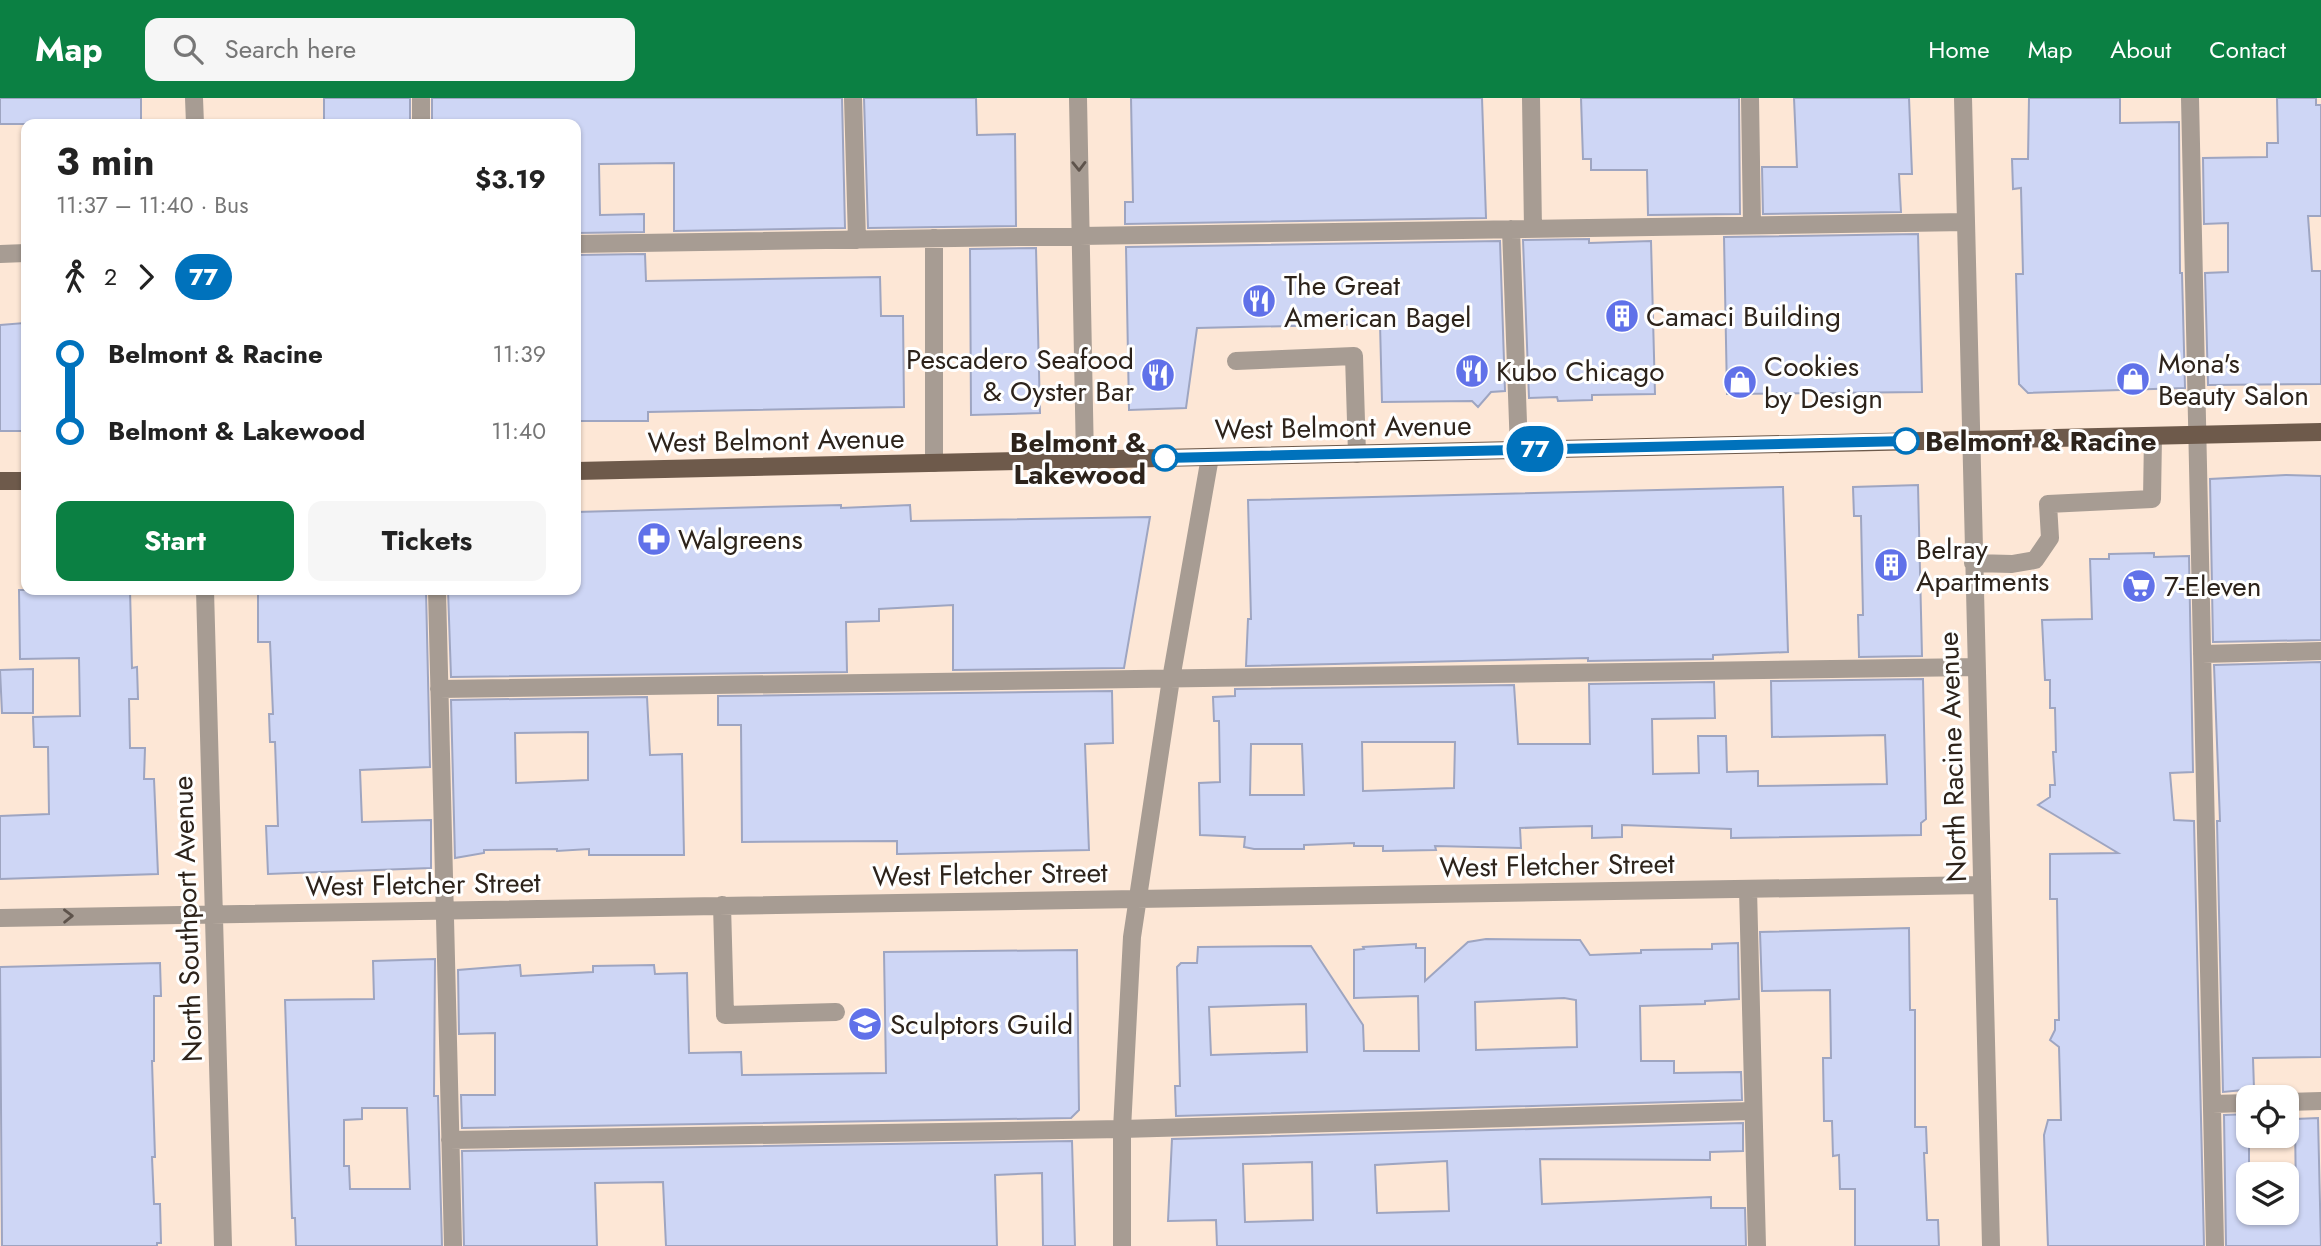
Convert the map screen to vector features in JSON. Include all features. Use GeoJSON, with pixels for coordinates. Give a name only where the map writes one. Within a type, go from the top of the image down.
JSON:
{"type":"FeatureCollection","features":[{"type":"Feature","properties":{"kind":"main road","name":"West Belmont Avenue"},"geometry":{"type":"LineString","coordinates":[[581,471],[2321,432]]}},
{"type":"Feature","properties":{"kind":"main road"},"geometry":{"type":"LineString","coordinates":[[0,481],[21,481]]}},
{"type":"Feature","properties":{"kind":"street"},"geometry":{"type":"LineString","coordinates":[[194,98],[195,119]]}},
{"type":"Feature","properties":{"kind":"street"},"geometry":{"type":"LineString","coordinates":[[421,98],[421,119]]}},
{"type":"Feature","properties":{"kind":"street"},"geometry":{"type":"LineString","coordinates":[[853,98],[857,240]]}},
{"type":"Feature","properties":{"kind":"street"},"geometry":{"type":"LineString","coordinates":[[1078,98],[1085,460]]}},
{"type":"Feature","properties":{"kind":"street"},"geometry":{"type":"LineString","coordinates":[[1531,98],[1533,229]]}},
{"type":"Feature","properties":{"kind":"street"},"geometry":{"type":"LineString","coordinates":[[1750,98],[1752,225]]}},
{"type":"Feature","properties":{"kind":"street","name":"North Racine Avenue"},"geometry":{"type":"LineString","coordinates":[[1963,98],[1991,1246]]}},
{"type":"Feature","properties":{"kind":"street"},"geometry":{"type":"LineString","coordinates":[[2190,98],[2215,1246]]}},
{"type":"Feature","properties":{"kind":"street"},"geometry":{"type":"LineString","coordinates":[[581,244],[1966,222]]}},
{"type":"Feature","properties":{"kind":"street"},"geometry":{"type":"LineString","coordinates":[[1511,229],[1520,450]]}},
{"type":"Feature","properties":{"kind":"street"},"geometry":{"type":"LineString","coordinates":[[934,239],[934,463]]}},
{"type":"Feature","properties":{"kind":"street"},"geometry":{"type":"LineString","coordinates":[[0,254],[21,253]]}},
{"type":"Feature","properties":{"kind":"street"},"geometry":{"type":"LineString","coordinates":[[1236,361],[1354,356],[1357,454]]}},
{"type":"Feature","properties":{"kind":"street"},"geometry":{"type":"LineString","coordinates":[[1973,563],[2012,564],[2035,560],[2050,538],[2048,504],[2152,499],[2153,436]]}},
{"type":"Feature","properties":{"kind":"street"},"geometry":{"type":"LineString","coordinates":[[1122,1246],[1122,1129],[1132,937],[1171,679],[1210,457]]}},
{"type":"Feature","properties":{"kind":"street","name":"North Southport Avenue"},"geometry":{"type":"LineString","coordinates":[[205,595],[223,1246]]}},
{"type":"Feature","properties":{"kind":"street"},"geometry":{"type":"LineString","coordinates":[[437,595],[453,1246]]}},
{"type":"Feature","properties":{"kind":"street"},"geometry":{"type":"LineString","coordinates":[[2202,654],[2321,652]]}},
{"type":"Feature","properties":{"kind":"street"},"geometry":{"type":"LineString","coordinates":[[439,690],[1976,667]]}},
{"type":"Feature","properties":{"kind":"street","name":"West Fletcher Street"},"geometry":{"type":"LineString","coordinates":[[0,918],[1981,885]]}},
{"type":"Feature","properties":{"kind":"street"},"geometry":{"type":"LineString","coordinates":[[1748,888],[1757,1246]]}},
{"type":"Feature","properties":{"kind":"street"},"geometry":{"type":"LineString","coordinates":[[722,905],[725,1015],[836,1012]]}},
{"type":"Feature","properties":{"kind":"street"},"geometry":{"type":"LineString","coordinates":[[2299,1102],[2321,1101]]}},
{"type":"Feature","properties":{"kind":"street"},"geometry":{"type":"LineString","coordinates":[[2212,1104],[2236,1103]]}},
{"type":"Feature","properties":{"kind":"street"},"geometry":{"type":"LineString","coordinates":[[450,1140],[1122,1129],[1753,1111]]}},
{"type":"Feature","properties":{"kind":"building"},"geometry":{"type":"Polygon","coordinates":[[[0,98],[141,98],[141,119],[21,119],[21,124],[0,124],[0,98]]]}},
{"type":"Feature","properties":{"kind":"building"},"geometry":{"type":"Polygon","coordinates":[[[324,98],[410,98],[410,119],[324,119],[324,98]]]}},
{"type":"Feature","properties":{"kind":"building"},"geometry":{"type":"Polygon","coordinates":[[[432,98],[842,98],[845,228],[674,231],[674,163],[599,164],[600,215],[644,214],[644,232],[581,233],[581,119],[432,119],[432,98]]]}},
{"type":"Feature","properties":{"kind":"building"},"geometry":{"type":"Polygon","coordinates":[[[864,98],[976,98],[977,135],[1015,134],[1016,226],[868,228],[864,98]]]}},
{"type":"Feature","properties":{"kind":"building"},"geometry":{"type":"Polygon","coordinates":[[[1131,98],[1482,98],[1486,218],[1125,224],[1125,202],[1133,202],[1131,98]]]}},
{"type":"Feature","properties":{"kind":"building"},"geometry":{"type":"Polygon","coordinates":[[[1581,98],[1739,98],[1740,214],[1648,215],[1647,170],[1591,170],[1591,159],[1583,159],[1581,98]]]}},
{"type":"Feature","properties":{"kind":"building"},"geometry":{"type":"Polygon","coordinates":[[[1794,98],[1909,98],[1912,174],[1899,174],[1901,212],[1763,214],[1762,167],[1797,167],[1794,98]]]}},
{"type":"Feature","properties":{"kind":"building"},"geometry":{"type":"Polygon","coordinates":[[[2029,98],[2120,98],[2120,123],[2179,122],[2180,273],[2185,388],[2028,393],[2019,384],[2016,274],[2023,274],[2021,188],[2013,189],[2012,159],[2028,159],[2029,98]]]}},
{"type":"Feature","properties":{"kind":"building"},"geometry":{"type":"Polygon","coordinates":[[[2277,98],[2316,98],[2316,105],[2321,105],[2321,216],[2308,216],[2312,271],[2321,271],[2321,384],[2208,385],[2205,273],[2228,272],[2228,223],[2204,224],[2203,158],[2267,157],[2267,143],[2278,143],[2277,98]]]}},
{"type":"Feature","properties":{"kind":"building"},"geometry":{"type":"Polygon","coordinates":[[[1918,234],[1922,392],[1727,394],[1724,237],[1918,234]]]}},
{"type":"Feature","properties":{"kind":"building"},"geometry":{"type":"Polygon","coordinates":[[[1589,239],[1589,243],[1651,241],[1655,394],[1592,395],[1592,400],[1529,398],[1523,240],[1589,239]]]}},
{"type":"Feature","properties":{"kind":"building"},"geometry":{"type":"Polygon","coordinates":[[[1500,241],[1505,391],[1491,392],[1478,407],[1472,401],[1382,402],[1380,324],[1197,328],[1186,408],[1129,410],[1126,247],[1500,241]]]}},
{"type":"Feature","properties":{"kind":"building"},"geometry":{"type":"Polygon","coordinates":[[[1036,248],[1040,413],[971,415],[970,249],[1036,248]]]}},
{"type":"Feature","properties":{"kind":"building"},"geometry":{"type":"Polygon","coordinates":[[[645,254],[646,281],[880,277],[881,316],[903,316],[904,407],[648,412],[648,421],[581,421],[581,255],[645,254]]]}},
{"type":"Feature","properties":{"kind":"building"},"geometry":{"type":"Polygon","coordinates":[[[21,323],[21,431],[0,431],[0,325],[21,323]]]}},
{"type":"Feature","properties":{"kind":"building"},"geometry":{"type":"Polygon","coordinates":[[[2321,476],[2321,640],[2213,642],[2210,479],[2321,476]]]}},
{"type":"Feature","properties":{"kind":"building","name":"Belray Apartments"},"geometry":{"type":"Polygon","coordinates":[[[1918,485],[1922,656],[1859,657],[1858,615],[1863,615],[1861,516],[1854,516],[1853,487],[1918,485]]]}},
{"type":"Feature","properties":{"kind":"building"},"geometry":{"type":"Polygon","coordinates":[[[1783,487],[1788,652],[1713,655],[1713,659],[1588,661],[1588,658],[1246,666],[1248,619],[1251,619],[1248,500],[1783,487]]]}},
{"type":"Feature","properties":{"kind":"building"},"geometry":{"type":"Polygon","coordinates":[[[910,505],[911,521],[1150,517],[1124,668],[953,670],[953,605],[879,609],[879,621],[846,622],[847,672],[451,677],[448,595],[581,595],[581,512],[910,505]]]}},
{"type":"Feature","properties":{"kind":"building"},"geometry":{"type":"Polygon","coordinates":[[[2154,553],[2154,557],[2189,556],[2193,772],[2170,773],[2174,820],[2194,821],[2204,1246],[2048,1246],[2044,1135],[2048,1120],[2061,1120],[2059,1047],[2050,1040],[2055,1030],[2055,1020],[2059,1020],[2057,899],[2050,899],[2050,854],[2118,853],[2038,805],[2050,797],[2050,785],[2055,785],[2053,752],[2056,752],[2055,708],[2050,708],[2050,680],[2045,680],[2042,620],[2092,619],[2090,559],[2109,559],[2109,554],[2154,553]]]}},
{"type":"Feature","properties":{"kind":"building"},"geometry":{"type":"Polygon","coordinates":[[[19,590],[21,595],[130,595],[132,668],[137,667],[138,699],[129,699],[130,748],[145,748],[144,779],[154,779],[158,874],[0,879],[0,816],[49,814],[48,747],[34,747],[33,717],[80,716],[79,658],[20,659],[19,590]]]}},
{"type":"Feature","properties":{"kind":"building"},"geometry":{"type":"Polygon","coordinates":[[[258,595],[426,595],[430,767],[360,770],[362,822],[431,820],[431,868],[268,874],[266,826],[278,826],[275,742],[270,742],[269,714],[273,714],[270,642],[258,642],[258,595]]]}},
{"type":"Feature","properties":{"kind":"building"},"geometry":{"type":"Polygon","coordinates":[[[2321,662],[2321,1057],[2253,1058],[2254,1085],[2236,1085],[2236,1091],[2223,1092],[2217,821],[2220,821],[2214,665],[2321,662]]]}},
{"type":"Feature","properties":{"kind":"building"},"geometry":{"type":"Polygon","coordinates":[[[33,669],[33,713],[2,713],[0,670],[33,669]]]}},
{"type":"Feature","properties":{"kind":"building"},"geometry":{"type":"Polygon","coordinates":[[[1923,679],[1926,819],[1921,823],[1921,835],[1731,838],[1731,829],[1622,825],[1622,837],[1592,838],[1592,826],[1552,827],[1520,828],[1521,848],[1435,846],[1436,850],[1383,851],[1383,846],[1354,846],[1354,843],[1304,845],[1304,849],[1254,849],[1244,847],[1245,837],[1200,835],[1199,783],[1220,782],[1219,721],[1214,721],[1213,697],[1235,696],[1235,689],[1514,685],[1518,744],[1590,744],[1589,684],[1714,682],[1715,718],[1652,719],[1653,774],[1699,773],[1698,736],[1726,736],[1727,772],[1758,771],[1758,786],[1887,784],[1885,735],[1772,737],[1771,681],[1923,679]],[[1362,742],[1363,791],[1454,788],[1455,742],[1362,742]],[[1251,744],[1250,795],[1304,795],[1302,744],[1251,744]]]}},
{"type":"Feature","properties":{"kind":"building"},"geometry":{"type":"Polygon","coordinates":[[[1112,691],[1113,743],[1085,744],[1089,850],[897,854],[897,841],[742,842],[741,725],[718,725],[718,696],[1112,691]]]}},
{"type":"Feature","properties":{"kind":"building"},"geometry":{"type":"Polygon","coordinates":[[[647,697],[650,755],[682,754],[684,855],[589,855],[589,849],[557,849],[484,850],[484,853],[455,858],[451,700],[647,697]],[[588,732],[515,733],[516,783],[588,780],[588,732]]]}},
{"type":"Feature","properties":{"kind":"building"},"geometry":{"type":"Polygon","coordinates":[[[1909,928],[1910,1010],[1915,1010],[1915,1127],[1926,1127],[1927,1153],[1924,1153],[1927,1220],[1938,1220],[1939,1246],[1855,1246],[1855,1189],[1840,1189],[1839,1155],[1833,1156],[1832,1121],[1824,1121],[1823,1058],[1831,1058],[1830,990],[1762,991],[1760,932],[1909,928]]]}},
{"type":"Feature","properties":{"kind":"building"},"geometry":{"type":"Polygon","coordinates":[[[1486,939],[1580,940],[1590,955],[1641,953],[1641,950],[1712,949],[1712,944],[1738,943],[1739,999],[1705,1001],[1705,1004],[1640,1006],[1641,1061],[1674,1061],[1674,1073],[1741,1072],[1742,1100],[1176,1116],[1175,1086],[1180,1086],[1177,967],[1181,963],[1197,963],[1198,947],[1311,946],[1363,1025],[1364,1051],[1419,1051],[1418,996],[1354,998],[1354,950],[1364,949],[1363,947],[1416,944],[1416,948],[1425,948],[1425,981],[1468,942],[1486,939]],[[1564,998],[1475,1002],[1476,1050],[1577,1047],[1576,1000],[1564,998]],[[1306,1004],[1209,1007],[1211,1055],[1307,1052],[1306,1004]]]}},
{"type":"Feature","properties":{"kind":"building"},"geometry":{"type":"Polygon","coordinates":[[[1077,950],[1079,1110],[1071,1118],[462,1128],[461,1095],[495,1095],[495,1033],[459,1034],[458,970],[520,965],[521,976],[593,972],[593,966],[654,965],[655,974],[687,973],[689,1053],[741,1052],[742,1075],[886,1073],[884,952],[1077,950]]]}},
{"type":"Feature","properties":{"kind":"building"},"geometry":{"type":"Polygon","coordinates":[[[435,959],[434,1096],[438,1096],[442,1246],[296,1246],[295,1218],[292,1218],[285,1000],[374,999],[373,961],[435,959]],[[362,1108],[362,1119],[344,1120],[344,1166],[349,1166],[350,1189],[410,1189],[407,1108],[362,1108]]]}},
{"type":"Feature","properties":{"kind":"building"},"geometry":{"type":"Polygon","coordinates":[[[160,963],[161,996],[154,996],[152,1061],[155,1157],[152,1157],[154,1204],[160,1204],[161,1243],[157,1243],[157,1246],[2,1246],[0,967],[160,963]]]}},
{"type":"Feature","properties":{"kind":"building"},"geometry":{"type":"Polygon","coordinates":[[[2224,1115],[2236,1115],[2236,1148],[2249,1148],[2249,1162],[2236,1162],[2236,1225],[2299,1225],[2299,1162],[2296,1162],[2295,1148],[2299,1148],[2299,1119],[2318,1118],[2321,1246],[2226,1246],[2224,1115]]]}},
{"type":"Feature","properties":{"kind":"building"},"geometry":{"type":"Polygon","coordinates":[[[1743,1123],[1743,1151],[1710,1152],[1710,1160],[1540,1159],[1542,1204],[1711,1197],[1711,1208],[1745,1208],[1746,1246],[1217,1246],[1216,1220],[1168,1221],[1172,1139],[1743,1123]],[[1447,1161],[1375,1165],[1377,1213],[1449,1211],[1447,1161]],[[1312,1162],[1243,1164],[1245,1222],[1313,1220],[1312,1162]]]}},
{"type":"Feature","properties":{"kind":"building"},"geometry":{"type":"Polygon","coordinates":[[[1072,1141],[1075,1246],[1043,1246],[1042,1173],[995,1175],[997,1246],[666,1246],[663,1182],[595,1183],[597,1246],[464,1246],[462,1151],[1072,1141]]]}},
{"type":"Feature","properties":{"kind":"bus line","name":"77"},"geometry":{"type":"LineString","coordinates":[[1165,458],[1906,441]]}},
{"type":"Feature","properties":{"kind":"place","name":"The Great American Bagel"},"geometry":{"type":"Point","coordinates":[1259,301]}},
{"type":"Feature","properties":{"kind":"place","name":"Camaci Building"},"geometry":{"type":"Point","coordinates":[1622,316]}},
{"type":"Feature","properties":{"kind":"place","name":"Kubo Chicago"},"geometry":{"type":"Point","coordinates":[1472,371]}},
{"type":"Feature","properties":{"kind":"place","name":"Pescadero Seafood & Oyster Bar"},"geometry":{"type":"Point","coordinates":[1158,375]}},
{"type":"Feature","properties":{"kind":"place","name":"Mona's Beauty Salon"},"geometry":{"type":"Point","coordinates":[2133,379]}},
{"type":"Feature","properties":{"kind":"place","name":"Cookies by Design"},"geometry":{"type":"Point","coordinates":[1740,382]}},
{"type":"Feature","properties":{"kind":"place","name":"Belmont & Racine"},"geometry":{"type":"Point","coordinates":[1906,441]}},
{"type":"Feature","properties":{"kind":"place","name":"Belmont & Lakewood"},"geometry":{"type":"Point","coordinates":[1165,458]}},
{"type":"Feature","properties":{"kind":"place","name":"Walgreens"},"geometry":{"type":"Point","coordinates":[654,539]}},
{"type":"Feature","properties":{"kind":"place","name":"Belray Apartments"},"geometry":{"type":"Point","coordinates":[1891,565]}},
{"type":"Feature","properties":{"kind":"place","name":"7-Eleven"},"geometry":{"type":"Point","coordinates":[2139,586]}},
{"type":"Feature","properties":{"kind":"place","name":"Sculptors Guild"},"geometry":{"type":"Point","coordinates":[865,1024]}}]}
